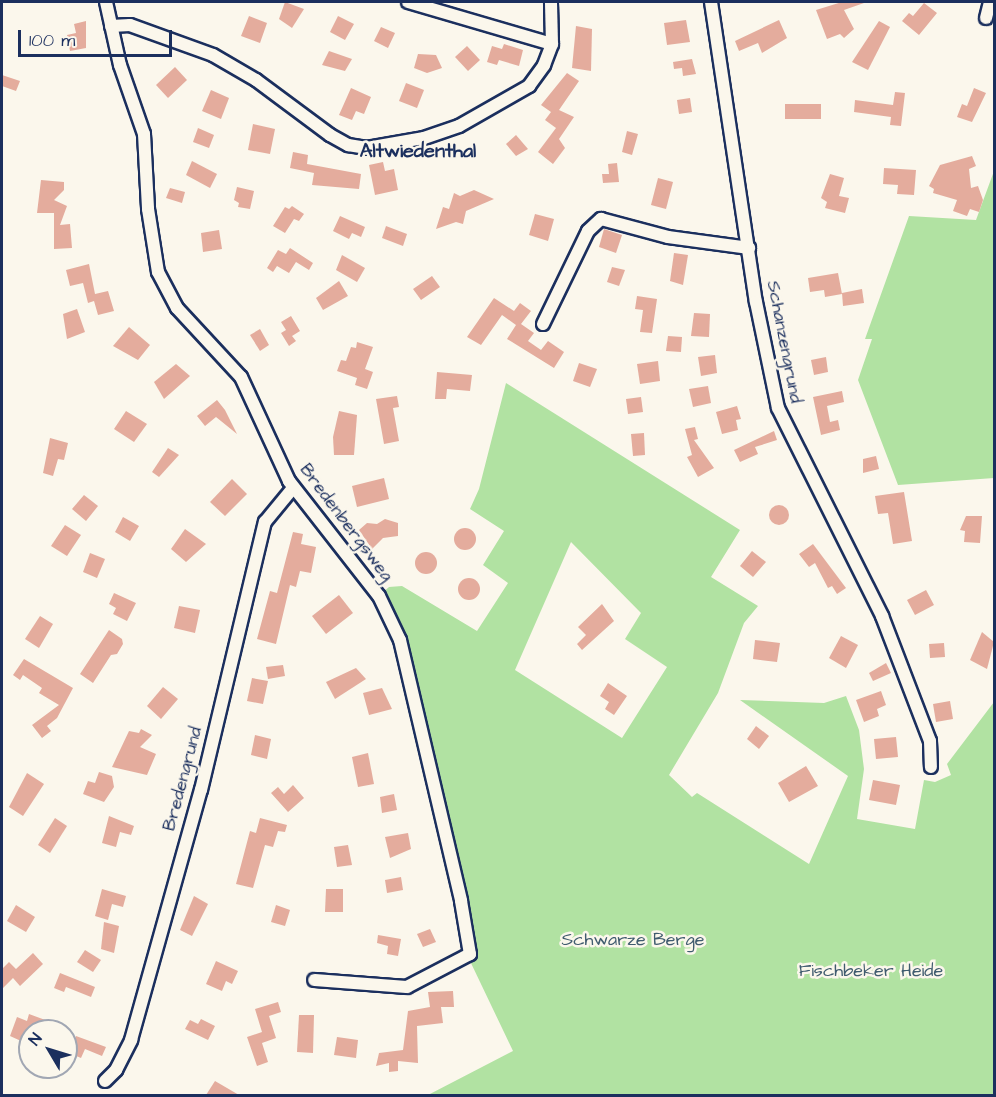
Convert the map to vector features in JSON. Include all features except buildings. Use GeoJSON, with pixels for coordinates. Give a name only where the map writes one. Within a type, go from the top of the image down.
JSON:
{"type":"FeatureCollection","features":[{"type":"Feature","properties":{"kind":"street","name":"Bredenbergsweg"},"geometry":{"type":"LineString","coordinates":[[106,2],[111,26],[144,134],[148,209],[163,283],[177,308],[240,377],[294,488],[379,596],[400,640],[421,717],[470,954],[407,987],[314,980]]}},
{"type":"Feature","properties":{"kind":"street"},"geometry":{"type":"LineString","coordinates":[[408,2],[552,44]]}},
{"type":"Feature","properties":{"kind":"street"},"geometry":{"type":"LineString","coordinates":[[111,26],[130,25],[213,55],[256,80],[330,135],[348,144],[367,148],[424,138],[459,126],[529,86],[544,65],[552,44],[551,2]]}},
{"type":"Feature","properties":{"kind":"street","name":"Schanzengrund"},"geometry":{"type":"LineString","coordinates":[[711,2],[749,248],[778,408],[882,616],[930,741],[931,766]]}},
{"type":"Feature","properties":{"kind":"street"},"geometry":{"type":"LineString","coordinates":[[986,18],[990,2]]}},
{"type":"Feature","properties":{"kind":"street"},"geometry":{"type":"LineString","coordinates":[[543,324],[588,231],[601,219],[668,237],[749,248]]}},
{"type":"Feature","properties":{"kind":"street","name":"Bredengrund"},"geometry":{"type":"LineString","coordinates":[[105,1081],[116,1070],[131,1040],[201,790],[265,522],[294,488]]}},
{"type":"Feature","properties":{"kind":"green space"},"geometry":{"type":"Polygon","coordinates":[[[994,171],[994,478],[898,485],[858,380],[872,339],[865,339],[909,216],[976,220],[994,171]]]}},
{"type":"Feature","properties":{"kind":"green space","name":"Schwarze Berge"},"geometry":{"type":"Polygon","coordinates":[[[506,383],[740,530],[711,577],[758,606],[744,623],[718,693],[669,775],[692,797],[697,793],[809,864],[848,776],[740,700],[824,703],[846,696],[859,730],[864,769],[857,819],[915,829],[924,780],[935,782],[951,775],[947,764],[994,702],[994,1095],[428,1095],[513,1051],[470,961],[400,640],[379,596],[389,587],[402,586],[477,631],[508,583],[483,565],[504,531],[470,509],[479,489],[506,383]],[[571,542],[515,670],[622,738],[667,667],[625,639],[641,613],[571,542]]]}},
{"type":"Feature","properties":{"kind":"district","name":"Altwiedenthal"},"geometry":{"type":"Point","coordinates":[418,151]}},
{"type":"Feature","properties":{"kind":"park label","name":"Fischbeker Heide"},"geometry":{"type":"Point","coordinates":[871,971]}}]}
